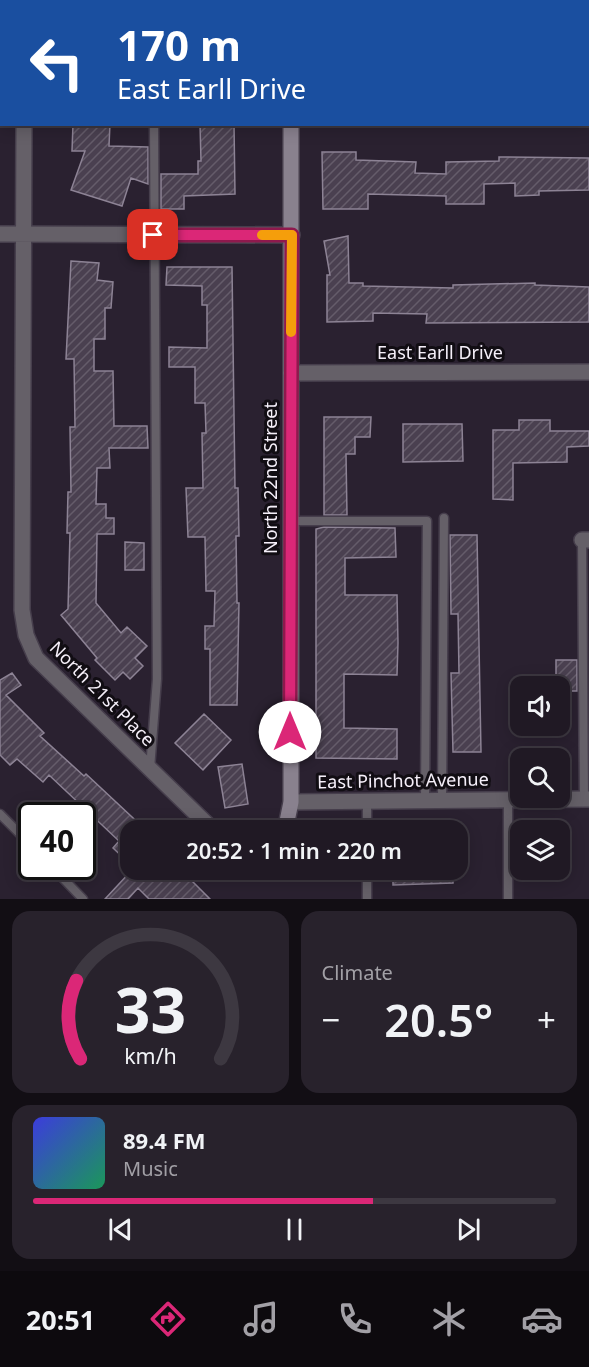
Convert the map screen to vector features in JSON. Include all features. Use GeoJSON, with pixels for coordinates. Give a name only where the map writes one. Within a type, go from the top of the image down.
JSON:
{"type":"FeatureCollection","features":[{"type":"Feature","properties":{"kind":"street","name":"North 21st Place"},"geometry":{"type":"LineString","coordinates":[[24,126],[22,610],[26,635],[36,658],[203,820]]}},
{"type":"Feature","properties":{"kind":"street","name":"North 22nd Street"},"geometry":{"type":"LineString","coordinates":[[287,820],[291,802],[291,126]]}},
{"type":"Feature","properties":{"kind":"street"},"geometry":{"type":"LineString","coordinates":[[0,234],[292,235]]}},
{"type":"Feature","properties":{"kind":"street","name":"East Earll Drive"},"geometry":{"type":"LineString","coordinates":[[291,373],[589,372]]}},
{"type":"Feature","properties":{"kind":"street","name":"East Pinchot Avenue"},"geometry":{"type":"LineString","coordinates":[[291,802],[586,799]]}},
{"type":"Feature","properties":{"kind":"lane"},"geometry":{"type":"LineString","coordinates":[[150,769],[157,679],[154,126]]}},
{"type":"Feature","properties":{"kind":"lane"},"geometry":{"type":"LineString","coordinates":[[442,800],[444,518]]}},
{"type":"Feature","properties":{"kind":"lane"},"geometry":{"type":"LineString","coordinates":[[290,521],[427,521],[425,800]]}},
{"type":"Feature","properties":{"kind":"lane"},"geometry":{"type":"LineString","coordinates":[[586,540],[586,799]]}},
{"type":"Feature","properties":{"kind":"lane"},"geometry":{"type":"LineString","coordinates":[[508,799],[508,899]]}},
{"type":"Feature","properties":{"kind":"lane"},"geometry":{"type":"LineString","coordinates":[[367,801],[367,820]]}},
{"type":"Feature","properties":{"kind":"lane"},"geometry":{"type":"LineString","coordinates":[[0,814],[18,832]]}},
{"type":"Feature","properties":{"kind":"lane"},"geometry":{"type":"LineString","coordinates":[[65,880],[84,899]]}},
{"type":"Feature","properties":{"kind":"lane"},"geometry":{"type":"LineString","coordinates":[[367,880],[367,899]]}},
{"type":"Feature","properties":{"kind":"building"},"geometry":{"type":"Polygon","coordinates":[[[73,126],[110,126],[109,146],[148,147],[148,184],[131,178],[122,206],[71,190],[85,151],[72,151],[73,126]]]}},
{"type":"Feature","properties":{"kind":"building"},"geometry":{"type":"Polygon","coordinates":[[[200,126],[234,126],[235,194],[184,196],[184,209],[161,209],[161,174],[198,174],[198,161],[201,161],[200,126]]]}},
{"type":"Feature","properties":{"kind":"building"},"geometry":{"type":"Polygon","coordinates":[[[322,152],[356,152],[356,160],[416,162],[415,173],[446,174],[446,162],[499,161],[499,157],[589,158],[589,190],[539,191],[539,195],[515,196],[515,183],[484,184],[484,204],[446,204],[446,196],[368,194],[368,209],[323,209],[322,152]]]}},
{"type":"Feature","properties":{"kind":"building"},"geometry":{"type":"Polygon","coordinates":[[[348,236],[349,283],[363,283],[363,286],[453,288],[453,285],[535,283],[535,285],[589,287],[589,322],[426,323],[427,314],[373,313],[373,321],[327,322],[327,275],[330,275],[324,241],[348,236]]]}},
{"type":"Feature","properties":{"kind":"building"},"geometry":{"type":"Polygon","coordinates":[[[71,261],[99,263],[97,280],[113,282],[111,308],[105,308],[105,339],[94,339],[94,371],[113,371],[114,426],[147,426],[148,448],[109,448],[110,468],[97,468],[96,504],[106,504],[106,518],[114,518],[114,534],[97,534],[96,603],[121,633],[127,627],[147,646],[135,658],[143,666],[130,679],[123,672],[115,680],[95,660],[97,658],[61,615],[68,609],[70,533],[67,533],[68,492],[71,492],[70,427],[75,427],[74,359],[66,359],[71,261]]]}},
{"type":"Feature","properties":{"kind":"building"},"geometry":{"type":"Polygon","coordinates":[[[167,267],[232,267],[235,488],[238,488],[239,536],[236,536],[237,603],[239,603],[237,705],[210,705],[210,649],[205,649],[205,626],[214,626],[215,591],[206,591],[205,537],[188,537],[186,488],[203,488],[202,433],[206,433],[205,403],[195,403],[195,367],[169,367],[169,347],[207,348],[207,305],[202,305],[202,286],[166,285],[167,267]]]}},
{"type":"Feature","properties":{"kind":"building"},"geometry":{"type":"Polygon","coordinates":[[[324,417],[371,417],[370,437],[355,437],[355,454],[346,454],[347,515],[324,515],[324,417]]]}},
{"type":"Feature","properties":{"kind":"building"},"geometry":{"type":"Polygon","coordinates":[[[519,420],[550,420],[550,431],[589,431],[589,446],[567,447],[567,462],[513,463],[513,500],[493,499],[493,430],[519,430],[519,420]]]}},
{"type":"Feature","properties":{"kind":"building"},"geometry":{"type":"Polygon","coordinates":[[[403,424],[462,424],[463,461],[403,462],[403,424]]]}},
{"type":"Feature","properties":{"kind":"building"},"geometry":{"type":"Polygon","coordinates":[[[324,527],[395,528],[396,557],[345,558],[345,595],[397,595],[398,643],[397,675],[344,674],[344,728],[397,729],[397,759],[316,758],[316,529],[324,527]]]}},
{"type":"Feature","properties":{"kind":"building"},"geometry":{"type":"Polygon","coordinates":[[[450,535],[477,535],[481,752],[453,752],[451,673],[459,673],[458,614],[451,614],[450,535]]]}},
{"type":"Feature","properties":{"kind":"building"},"geometry":{"type":"Polygon","coordinates":[[[125,542],[144,543],[144,570],[125,570],[125,542]]]}},
{"type":"Feature","properties":{"kind":"building"},"geometry":{"type":"Polygon","coordinates":[[[556,660],[577,660],[577,691],[570,691],[570,676],[556,676],[556,660]]]}},
{"type":"Feature","properties":{"kind":"building"},"geometry":{"type":"Polygon","coordinates":[[[12,673],[21,685],[6,695],[44,733],[40,736],[84,776],[86,774],[135,820],[120,820],[120,855],[113,848],[119,841],[96,819],[96,802],[78,802],[49,775],[43,782],[17,759],[10,765],[0,755],[0,680],[12,673]]]}},
{"type":"Feature","properties":{"kind":"building"},"geometry":{"type":"Polygon","coordinates":[[[204,714],[231,740],[203,770],[175,743],[204,714]]]}},
{"type":"Feature","properties":{"kind":"building"},"geometry":{"type":"Polygon","coordinates":[[[242,764],[248,804],[225,808],[218,767],[242,764]]]}},
{"type":"Feature","properties":{"kind":"building"},"geometry":{"type":"Polygon","coordinates":[[[123,880],[191,880],[210,899],[149,899],[138,888],[128,899],[105,899],[123,880]]]}},
{"type":"Feature","properties":{"kind":"building"},"geometry":{"type":"Polygon","coordinates":[[[393,880],[453,880],[453,883],[393,885],[393,880]]]}},
{"type":"Feature","properties":{"kind":"slow traffic"},"geometry":{"type":"LineString","coordinates":[[262,235],[292,235],[291,332]]}},
{"type":"Feature","properties":{"kind":"route"},"geometry":{"type":"LineString","coordinates":[[153,235],[292,235],[290,732]]}}]}
